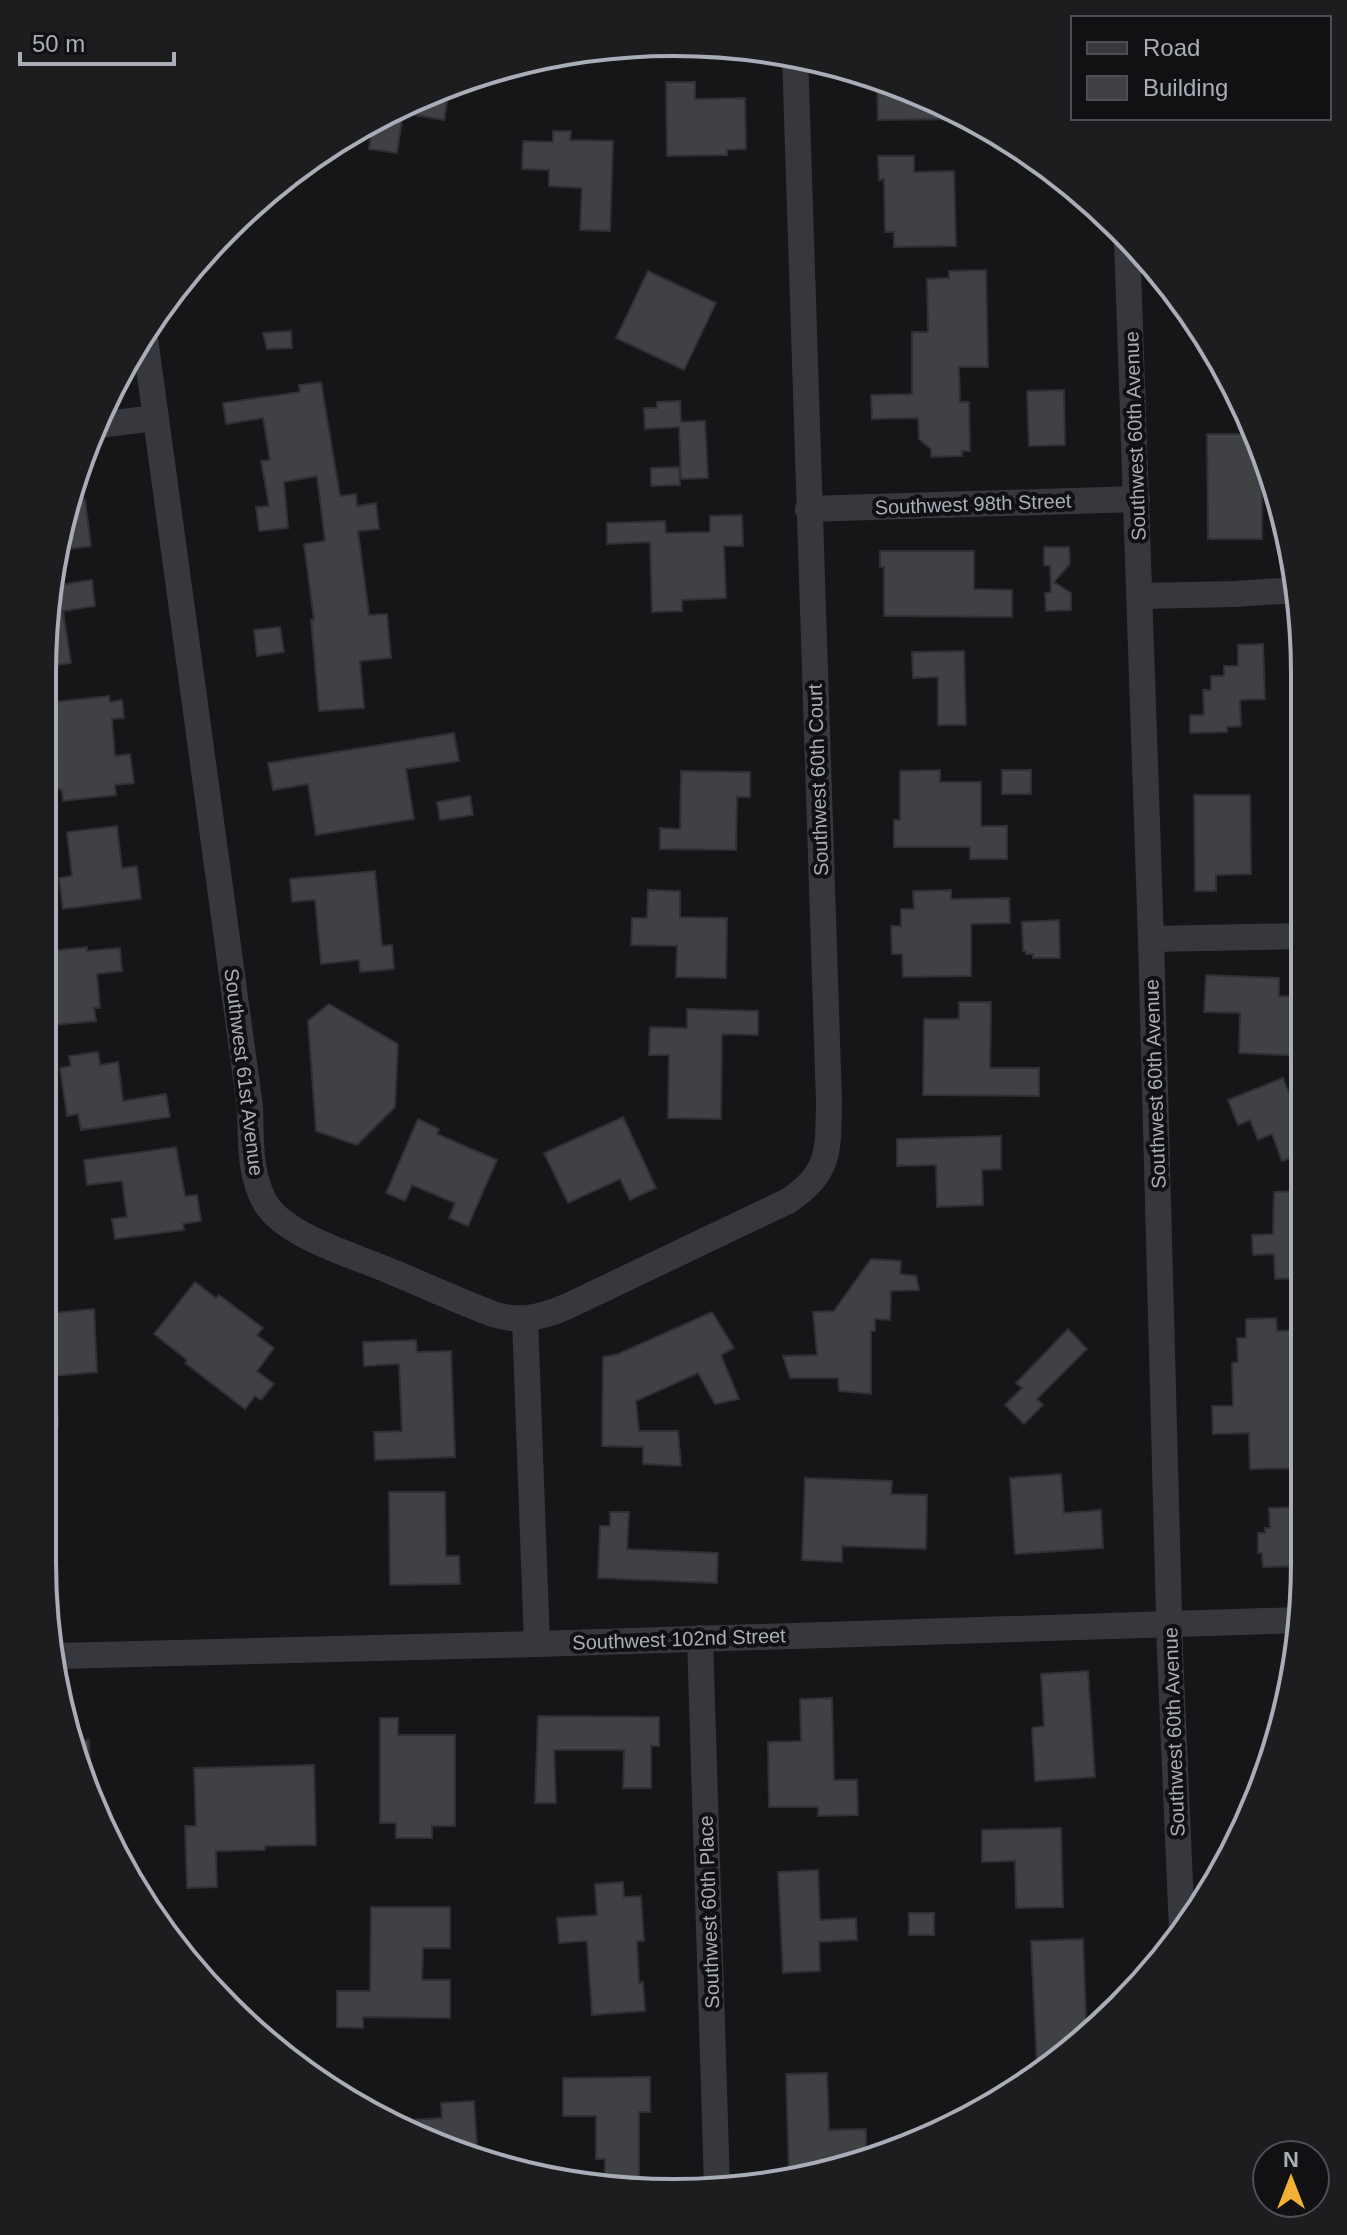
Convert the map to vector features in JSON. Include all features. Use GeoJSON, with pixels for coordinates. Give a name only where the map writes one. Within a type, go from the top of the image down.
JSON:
{"type":"FeatureCollection","features":[{"type":"Feature","properties":{"kind":"street","name":"Southwest 60th Court"},"geometry":{"type":"LineString","coordinates":[[525,1319],[568,1306],[788,1201],[814,1181],[822,1169],[826,1153],[829,1102],[795,68]]}},
{"type":"Feature","properties":{"kind":"street","name":"Southwest 60th Avenue"},"geometry":{"type":"LineString","coordinates":[[1128,255],[1141,596],[1169,1624],[1181,1913]]}},
{"type":"Feature","properties":{"kind":"street","name":"Southwest 61st Avenue"},"geometry":{"type":"LineString","coordinates":[[147,352],[250,1107],[252,1156],[261,1194],[267,1205],[287,1225],[323,1243],[483,1311],[525,1319]]}},
{"type":"Feature","properties":{"kind":"street"},"geometry":{"type":"LineString","coordinates":[[109,424],[156,418]]}},
{"type":"Feature","properties":{"kind":"street","name":"Southwest 98th Street"},"geometry":{"type":"LineString","coordinates":[[808,509],[1137,499]]}},
{"type":"Feature","properties":{"kind":"street"},"geometry":{"type":"LineString","coordinates":[[1141,596],[1286,591]]}},
{"type":"Feature","properties":{"kind":"street"},"geometry":{"type":"LineString","coordinates":[[1151,939],[1291,936]]}},
{"type":"Feature","properties":{"kind":"street"},"geometry":{"type":"LineString","coordinates":[[525,1319],[537,1644]]}},
{"type":"Feature","properties":{"kind":"street","name":"Southwest 102nd Street"},"geometry":{"type":"LineString","coordinates":[[63,1656],[1288,1620]]}},
{"type":"Feature","properties":{"kind":"street","name":"Southwest 60th Place"},"geometry":{"type":"LineString","coordinates":[[700,1638],[717,2178]]}},
{"type":"Feature","properties":{"kind":"building"},"geometry":{"type":"Polygon","coordinates":[[[666,82],[695,82],[695,99],[745,98],[746,149],[727,150],[727,155],[667,156],[666,82]]]}},
{"type":"Feature","properties":{"kind":"building"},"geometry":{"type":"Polygon","coordinates":[[[877,91],[945,119],[878,120],[877,91]]]}},
{"type":"Feature","properties":{"kind":"building"},"geometry":{"type":"Polygon","coordinates":[[[448,99],[444,120],[412,115],[448,99]]]}},
{"type":"Feature","properties":{"kind":"building"},"geometry":{"type":"Polygon","coordinates":[[[402,119],[397,153],[369,149],[371,136],[402,119]]]}},
{"type":"Feature","properties":{"kind":"building"},"geometry":{"type":"Polygon","coordinates":[[[553,131],[571,131],[570,140],[613,141],[610,231],[580,230],[582,188],[549,186],[549,170],[522,169],[523,141],[553,142],[553,131]]]}},
{"type":"Feature","properties":{"kind":"building"},"geometry":{"type":"Polygon","coordinates":[[[878,156],[914,156],[914,172],[954,171],[956,246],[894,247],[894,232],[885,232],[884,179],[879,180],[878,156]]]}},
{"type":"Feature","properties":{"kind":"building"},"geometry":{"type":"Polygon","coordinates":[[[986,270],[988,367],[959,367],[960,402],[969,402],[970,451],[962,451],[962,456],[931,457],[931,449],[919,439],[918,418],[872,419],[871,395],[912,394],[912,332],[928,332],[927,279],[949,278],[949,271],[986,270]]]}},
{"type":"Feature","properties":{"kind":"building"},"geometry":{"type":"Polygon","coordinates":[[[648,271],[716,303],[684,370],[616,338],[648,271]]]}},
{"type":"Feature","properties":{"kind":"building"},"geometry":{"type":"Polygon","coordinates":[[[291,331],[292,348],[267,349],[263,333],[291,331]]]}},
{"type":"Feature","properties":{"kind":"building"},"geometry":{"type":"Polygon","coordinates":[[[321,382],[340,496],[356,494],[357,506],[376,503],[379,529],[358,531],[369,615],[387,614],[391,658],[360,661],[364,708],[319,711],[311,620],[314,620],[304,544],[325,541],[317,476],[284,482],[288,528],[259,531],[256,507],[269,506],[261,461],[270,460],[263,418],[226,424],[223,403],[300,392],[299,385],[321,382]]]}},
{"type":"Feature","properties":{"kind":"building"},"geometry":{"type":"Polygon","coordinates":[[[1064,390],[1065,445],[1029,446],[1027,391],[1064,390]]]}},
{"type":"Feature","properties":{"kind":"building"},"geometry":{"type":"Polygon","coordinates":[[[680,401],[681,422],[705,421],[708,478],[681,479],[679,427],[645,429],[644,408],[657,408],[657,402],[680,401]]]}},
{"type":"Feature","properties":{"kind":"building"},"geometry":{"type":"Polygon","coordinates":[[[1207,434],[1243,434],[1262,488],[1262,539],[1208,539],[1207,434]]]}},
{"type":"Feature","properties":{"kind":"building"},"geometry":{"type":"Polygon","coordinates":[[[679,467],[680,485],[651,486],[651,468],[679,467]]]}},
{"type":"Feature","properties":{"kind":"building"},"geometry":{"type":"Polygon","coordinates":[[[81,499],[85,499],[91,546],[71,549],[70,543],[81,499]]]}},
{"type":"Feature","properties":{"kind":"building"},"geometry":{"type":"Polygon","coordinates":[[[742,515],[743,546],[724,546],[726,598],[682,600],[682,611],[652,612],[650,542],[607,544],[607,523],[665,521],[666,533],[710,532],[710,516],[742,515]]]}},
{"type":"Feature","properties":{"kind":"building"},"geometry":{"type":"Polygon","coordinates":[[[1044,547],[1069,547],[1070,564],[1054,582],[1071,593],[1071,610],[1046,611],[1045,593],[1051,592],[1050,566],[1044,565],[1044,547]]]}},
{"type":"Feature","properties":{"kind":"building"},"geometry":{"type":"Polygon","coordinates":[[[880,551],[974,551],[974,589],[1012,590],[1012,617],[884,616],[884,567],[880,567],[880,551]]]}},
{"type":"Feature","properties":{"kind":"building"},"geometry":{"type":"Polygon","coordinates":[[[92,580],[95,606],[63,611],[71,663],[56,665],[62,584],[92,580]]]}},
{"type":"Feature","properties":{"kind":"building"},"geometry":{"type":"Polygon","coordinates":[[[280,627],[284,652],[257,656],[254,630],[280,627]]]}},
{"type":"Feature","properties":{"kind":"building"},"geometry":{"type":"Polygon","coordinates":[[[1263,644],[1265,699],[1240,700],[1241,726],[1227,727],[1227,732],[1190,733],[1190,715],[1204,715],[1203,690],[1211,690],[1211,676],[1224,676],[1224,666],[1238,666],[1238,645],[1263,644]]]}},
{"type":"Feature","properties":{"kind":"building"},"geometry":{"type":"Polygon","coordinates":[[[964,651],[966,725],[938,725],[938,677],[913,678],[912,652],[964,651]]]}},
{"type":"Feature","properties":{"kind":"building"},"geometry":{"type":"Polygon","coordinates":[[[109,696],[110,702],[122,700],[124,718],[112,719],[115,756],[130,754],[134,783],[115,785],[116,795],[63,801],[62,791],[56,787],[56,702],[109,696]]]}},
{"type":"Feature","properties":{"kind":"building"},"geometry":{"type":"Polygon","coordinates":[[[454,733],[459,761],[406,769],[414,819],[316,835],[308,784],[273,790],[268,763],[454,733]]]}},
{"type":"Feature","properties":{"kind":"building"},"geometry":{"type":"Polygon","coordinates":[[[940,770],[940,782],[981,782],[981,826],[1007,826],[1007,859],[970,859],[970,847],[894,847],[894,820],[900,820],[900,771],[940,770]]]}},
{"type":"Feature","properties":{"kind":"building"},"geometry":{"type":"Polygon","coordinates":[[[1002,770],[1031,770],[1031,794],[1002,794],[1002,770]]]}},
{"type":"Feature","properties":{"kind":"building"},"geometry":{"type":"Polygon","coordinates":[[[681,771],[750,772],[750,797],[737,797],[736,850],[660,849],[660,828],[680,829],[681,771]]]}},
{"type":"Feature","properties":{"kind":"building"},"geometry":{"type":"Polygon","coordinates":[[[1194,795],[1250,795],[1251,874],[1216,875],[1216,891],[1195,891],[1194,795]]]}},
{"type":"Feature","properties":{"kind":"building"},"geometry":{"type":"Polygon","coordinates":[[[470,796],[473,815],[440,820],[437,802],[470,796]]]}},
{"type":"Feature","properties":{"kind":"building"},"geometry":{"type":"Polygon","coordinates":[[[117,826],[122,868],[137,866],[141,899],[63,909],[59,878],[72,876],[67,832],[117,826]]]}},
{"type":"Feature","properties":{"kind":"building"},"geometry":{"type":"Polygon","coordinates":[[[375,871],[382,946],[392,945],[394,969],[360,972],[359,960],[321,964],[315,900],[292,902],[290,879],[375,871]]]}},
{"type":"Feature","properties":{"kind":"building"},"geometry":{"type":"Polygon","coordinates":[[[648,890],[680,891],[680,917],[727,918],[726,978],[676,977],[677,946],[631,945],[632,918],[647,918],[648,890]]]}},
{"type":"Feature","properties":{"kind":"building"},"geometry":{"type":"Polygon","coordinates":[[[951,890],[951,899],[1009,898],[1010,923],[971,924],[971,976],[903,977],[902,954],[892,954],[891,926],[901,926],[901,909],[914,909],[913,891],[951,890]]]}},
{"type":"Feature","properties":{"kind":"building"},"geometry":{"type":"Polygon","coordinates":[[[1059,920],[1060,958],[1033,958],[1033,954],[1023,951],[1022,922],[1059,920]]]}},
{"type":"Feature","properties":{"kind":"building"},"geometry":{"type":"Polygon","coordinates":[[[120,948],[122,971],[97,974],[100,1008],[94,1008],[96,1021],[56,1025],[56,951],[120,948]]]}},
{"type":"Feature","properties":{"kind":"building"},"geometry":{"type":"Polygon","coordinates":[[[1206,975],[1279,978],[1279,996],[1291,997],[1291,1055],[1239,1053],[1240,1013],[1204,1012],[1206,975]]]}},
{"type":"Feature","properties":{"kind":"building"},"geometry":{"type":"Polygon","coordinates":[[[959,1002],[991,1002],[990,1068],[1039,1068],[1039,1096],[923,1095],[924,1019],[959,1019],[959,1002]]]}},
{"type":"Feature","properties":{"kind":"building"},"geometry":{"type":"Polygon","coordinates":[[[329,1004],[398,1044],[395,1107],[357,1145],[316,1131],[308,1021],[329,1004]]]}},
{"type":"Feature","properties":{"kind":"building"},"geometry":{"type":"Polygon","coordinates":[[[687,1009],[758,1011],[758,1035],[722,1034],[721,1119],[668,1118],[669,1055],[649,1055],[650,1027],[687,1028],[687,1009]]]}},
{"type":"Feature","properties":{"kind":"building"},"geometry":{"type":"Polygon","coordinates":[[[98,1052],[100,1065],[118,1062],[123,1101],[166,1094],[170,1117],[81,1130],[78,1114],[67,1116],[60,1068],[71,1066],[69,1056],[98,1052]]]}},
{"type":"Feature","properties":{"kind":"building"},"geometry":{"type":"Polygon","coordinates":[[[1283,1078],[1291,1098],[1291,1158],[1282,1161],[1272,1134],[1258,1140],[1250,1120],[1238,1125],[1228,1100],[1283,1078]]]}},
{"type":"Feature","properties":{"kind":"building"},"geometry":{"type":"Polygon","coordinates":[[[623,1117],[656,1188],[630,1200],[620,1179],[568,1203],[544,1153],[623,1117]]]}},
{"type":"Feature","properties":{"kind":"building"},"geometry":{"type":"Polygon","coordinates":[[[418,1119],[439,1129],[437,1134],[497,1160],[468,1226],[449,1218],[455,1203],[412,1185],[405,1201],[386,1193],[418,1119]]]}},
{"type":"Feature","properties":{"kind":"building"},"geometry":{"type":"Polygon","coordinates":[[[1001,1136],[1001,1169],[982,1170],[983,1205],[937,1207],[936,1165],[897,1166],[897,1139],[1001,1136]]]}},
{"type":"Feature","properties":{"kind":"building"},"geometry":{"type":"Polygon","coordinates":[[[176,1147],[185,1196],[197,1195],[201,1221],[183,1224],[184,1230],[115,1239],[112,1219],[127,1217],[122,1181],[87,1185],[84,1160],[176,1147]]]}},
{"type":"Feature","properties":{"kind":"building"},"geometry":{"type":"Polygon","coordinates":[[[1291,1191],[1291,1278],[1275,1279],[1274,1254],[1253,1255],[1252,1235],[1273,1234],[1274,1192],[1291,1191]]]}},
{"type":"Feature","properties":{"kind":"building"},"geometry":{"type":"Polygon","coordinates":[[[871,1259],[901,1261],[900,1274],[916,1276],[919,1290],[891,1291],[890,1320],[875,1319],[875,1331],[871,1331],[871,1394],[839,1391],[838,1378],[790,1378],[783,1356],[817,1355],[813,1312],[834,1311],[871,1259]]]}},
{"type":"Feature","properties":{"kind":"building"},"geometry":{"type":"Polygon","coordinates":[[[195,1282],[216,1298],[219,1295],[263,1328],[257,1335],[274,1348],[257,1371],[274,1384],[261,1400],[255,1396],[245,1409],[185,1363],[187,1360],[154,1334],[195,1282]]]}},
{"type":"Feature","properties":{"kind":"building"},"geometry":{"type":"Polygon","coordinates":[[[94,1309],[97,1372],[56,1376],[56,1313],[94,1309]]]}},
{"type":"Feature","properties":{"kind":"building"},"geometry":{"type":"Polygon","coordinates":[[[712,1312],[734,1348],[721,1355],[739,1399],[715,1404],[698,1373],[636,1401],[639,1431],[678,1431],[681,1466],[643,1464],[643,1447],[602,1446],[603,1357],[618,1354],[712,1312]]]}},
{"type":"Feature","properties":{"kind":"building"},"geometry":{"type":"Polygon","coordinates":[[[1276,1318],[1277,1331],[1291,1330],[1291,1468],[1250,1469],[1249,1433],[1213,1434],[1212,1406],[1233,1406],[1232,1363],[1238,1362],[1237,1338],[1246,1338],[1246,1319],[1276,1318]]]}},
{"type":"Feature","properties":{"kind":"building"},"geometry":{"type":"Polygon","coordinates":[[[1068,1329],[1087,1349],[1037,1399],[1043,1405],[1024,1424],[1005,1405],[1022,1388],[1016,1383],[1068,1329]]]}},
{"type":"Feature","properties":{"kind":"building"},"geometry":{"type":"Polygon","coordinates":[[[416,1340],[417,1352],[451,1351],[455,1457],[375,1460],[374,1432],[402,1431],[399,1364],[364,1366],[363,1342],[416,1340]]]}},
{"type":"Feature","properties":{"kind":"building"},"geometry":{"type":"Polygon","coordinates":[[[56,1379],[58,1425],[56,1425],[56,1379]]]}},
{"type":"Feature","properties":{"kind":"building"},"geometry":{"type":"Polygon","coordinates":[[[1061,1474],[1064,1513],[1101,1510],[1103,1548],[1015,1554],[1010,1478],[1061,1474]]]}},
{"type":"Feature","properties":{"kind":"building"},"geometry":{"type":"Polygon","coordinates":[[[805,1478],[892,1481],[891,1494],[927,1495],[926,1549],[842,1546],[842,1562],[802,1560],[805,1478]]]}},
{"type":"Feature","properties":{"kind":"building"},"geometry":{"type":"Polygon","coordinates":[[[389,1492],[445,1492],[446,1556],[459,1556],[460,1584],[390,1585],[389,1492]]]}},
{"type":"Feature","properties":{"kind":"building"},"geometry":{"type":"Polygon","coordinates":[[[1291,1507],[1291,1566],[1263,1567],[1262,1553],[1258,1553],[1258,1533],[1265,1533],[1265,1528],[1270,1528],[1269,1508],[1291,1507]]]}},
{"type":"Feature","properties":{"kind":"building"},"geometry":{"type":"Polygon","coordinates":[[[610,1512],[629,1512],[627,1549],[718,1553],[717,1583],[598,1578],[600,1526],[610,1526],[610,1512]]]}},
{"type":"Feature","properties":{"kind":"building"},"geometry":{"type":"Polygon","coordinates":[[[1088,1671],[1095,1777],[1035,1781],[1032,1728],[1044,1726],[1041,1674],[1088,1671]]]}},
{"type":"Feature","properties":{"kind":"building"},"geometry":{"type":"Polygon","coordinates":[[[832,1698],[834,1780],[857,1780],[858,1815],[818,1816],[818,1807],[769,1807],[768,1742],[801,1741],[800,1699],[832,1698]]]}},
{"type":"Feature","properties":{"kind":"building"},"geometry":{"type":"Polygon","coordinates":[[[538,1716],[659,1717],[659,1746],[651,1746],[651,1788],[623,1788],[624,1750],[554,1750],[556,1803],[535,1803],[538,1716]]]}},
{"type":"Feature","properties":{"kind":"building"},"geometry":{"type":"Polygon","coordinates":[[[380,1718],[398,1718],[398,1735],[455,1735],[455,1826],[432,1826],[432,1838],[396,1838],[396,1823],[380,1823],[380,1718]]]}},
{"type":"Feature","properties":{"kind":"building"},"geometry":{"type":"Polygon","coordinates":[[[83,1740],[89,1740],[90,1762],[89,1760],[83,1740]]]}},
{"type":"Feature","properties":{"kind":"building"},"geometry":{"type":"Polygon","coordinates":[[[314,1765],[316,1845],[216,1851],[217,1887],[187,1888],[185,1826],[196,1826],[194,1768],[314,1765]]]}},
{"type":"Feature","properties":{"kind":"building"},"geometry":{"type":"Polygon","coordinates":[[[1061,1828],[1063,1907],[1016,1908],[1015,1861],[982,1862],[982,1830],[1061,1828]]]}},
{"type":"Feature","properties":{"kind":"building"},"geometry":{"type":"Polygon","coordinates":[[[818,1870],[820,1920],[856,1918],[857,1940],[819,1942],[820,1971],[783,1973],[778,1872],[818,1870]]]}},
{"type":"Feature","properties":{"kind":"building"},"geometry":{"type":"Polygon","coordinates":[[[623,1882],[624,1897],[641,1896],[644,1941],[637,1941],[639,1983],[643,1982],[645,2011],[592,2015],[587,1941],[559,1943],[557,1918],[597,1915],[595,1884],[623,1882]]]}},
{"type":"Feature","properties":{"kind":"building"},"geometry":{"type":"Polygon","coordinates":[[[371,1907],[450,1907],[450,1948],[423,1948],[422,1980],[450,1980],[450,2018],[363,2017],[363,2028],[337,2027],[337,1991],[370,1991],[371,1907]]]}},
{"type":"Feature","properties":{"kind":"building"},"geometry":{"type":"Polygon","coordinates":[[[909,1913],[934,1913],[934,1935],[909,1935],[909,1913]]]}},
{"type":"Feature","properties":{"kind":"building"},"geometry":{"type":"Polygon","coordinates":[[[1083,1939],[1086,2019],[1088,2019],[1037,2060],[1031,1941],[1083,1939]]]}},
{"type":"Feature","properties":{"kind":"building"},"geometry":{"type":"Polygon","coordinates":[[[827,2073],[829,2130],[866,2129],[866,2148],[789,2168],[786,2074],[827,2073]]]}},
{"type":"Feature","properties":{"kind":"building"},"geometry":{"type":"Polygon","coordinates":[[[650,2077],[650,2112],[639,2112],[639,2178],[605,2175],[605,2159],[596,2159],[596,2116],[563,2116],[563,2078],[650,2077]]]}},
{"type":"Feature","properties":{"kind":"building"},"geometry":{"type":"Polygon","coordinates":[[[474,2101],[477,2147],[411,2120],[442,2118],[441,2103],[474,2101]]]}}]}
